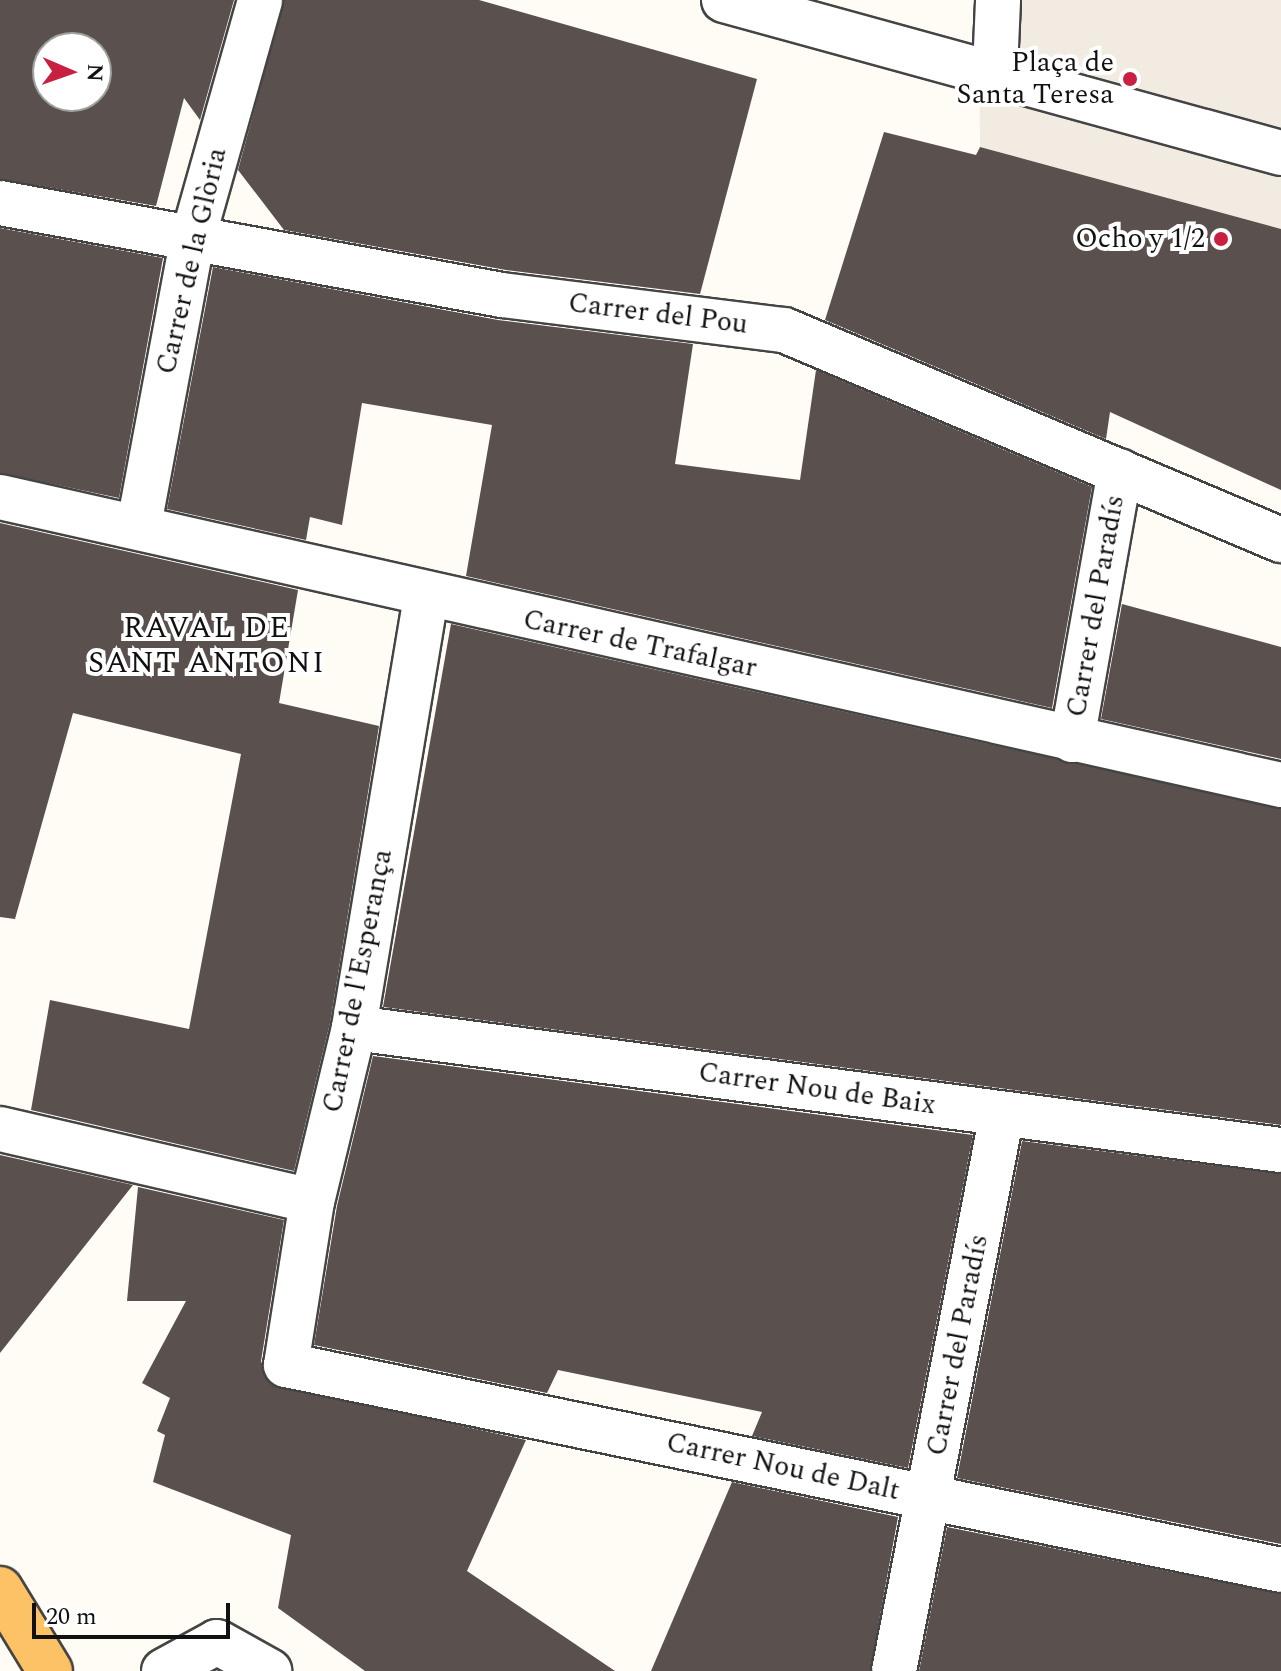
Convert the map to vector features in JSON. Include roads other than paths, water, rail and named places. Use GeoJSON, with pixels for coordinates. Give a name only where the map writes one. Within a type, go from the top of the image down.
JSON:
{"type":"FeatureCollection","features":[{"type":"Feature","properties":{"kind":"main road"},"geometry":{"type":"LineString","coordinates":[[0,1589],[50,1671]]}},
{"type":"Feature","properties":{"kind":"street","name":"Carrer de la Glòria"},"geometry":{"type":"LineString","coordinates":[[139,525],[192,241],[260,0]]}},
{"type":"Feature","properties":{"kind":"street"},"geometry":{"type":"LineString","coordinates":[[724,0],[995,70],[1281,153]]}},
{"type":"Feature","properties":{"kind":"street"},"geometry":{"type":"LineString","coordinates":[[995,70],[998,0]]}},
{"type":"Feature","properties":{"kind":"street","name":"Carrer del Pou"},"geometry":{"type":"LineString","coordinates":[[0,203],[192,241],[502,295],[784,330],[1281,540]]}},
{"type":"Feature","properties":{"kind":"street","name":"Carrer del Paradís"},"geometry":{"type":"LineString","coordinates":[[1072,740],[1120,471]]}},
{"type":"Feature","properties":{"kind":"street","name":"Carrer de Trafalgar"},"geometry":{"type":"LineString","coordinates":[[0,497],[139,525],[426,597],[1281,785]]}},
{"type":"Feature","properties":{"kind":"street","name":"Carrer de l'Esperança"},"geometry":{"type":"LineString","coordinates":[[286,1365],[312,1201],[354,1028],[426,597]]}},
{"type":"Feature","properties":{"kind":"street","name":"Carrer Nou de Baix"},"geometry":{"type":"LineString","coordinates":[[354,1028],[1281,1150]]}},
{"type":"Feature","properties":{"kind":"street","name":"Carrer del Paradís"},"geometry":{"type":"LineString","coordinates":[[894,1671],[1002,1114]]}},
{"type":"Feature","properties":{"kind":"street"},"geometry":{"type":"LineString","coordinates":[[0,1129],[312,1201]]}},
{"type":"Feature","properties":{"kind":"street","name":"Carrer Nou de Dalt"},"geometry":{"type":"LineString","coordinates":[[286,1365],[1281,1570]]}},
{"type":"Feature","properties":{"kind":"street"},"geometry":{"type":"LineString","coordinates":[[164,1671],[217,1642],[269,1671]]}},
{"type":"Feature","properties":{"kind":"place","name":"Plaça de Santa Teresa"},"geometry":{"type":"Point","coordinates":[1130,79]}},
{"type":"Feature","properties":{"kind":"place","name":"Ocho y 1/2"},"geometry":{"type":"Point","coordinates":[1221,239]}},
{"type":"Feature","properties":{"kind":"district","name":"RAVAL DE SANT ANTONI"},"geometry":{"type":"Point","coordinates":[207,645]}}]}
